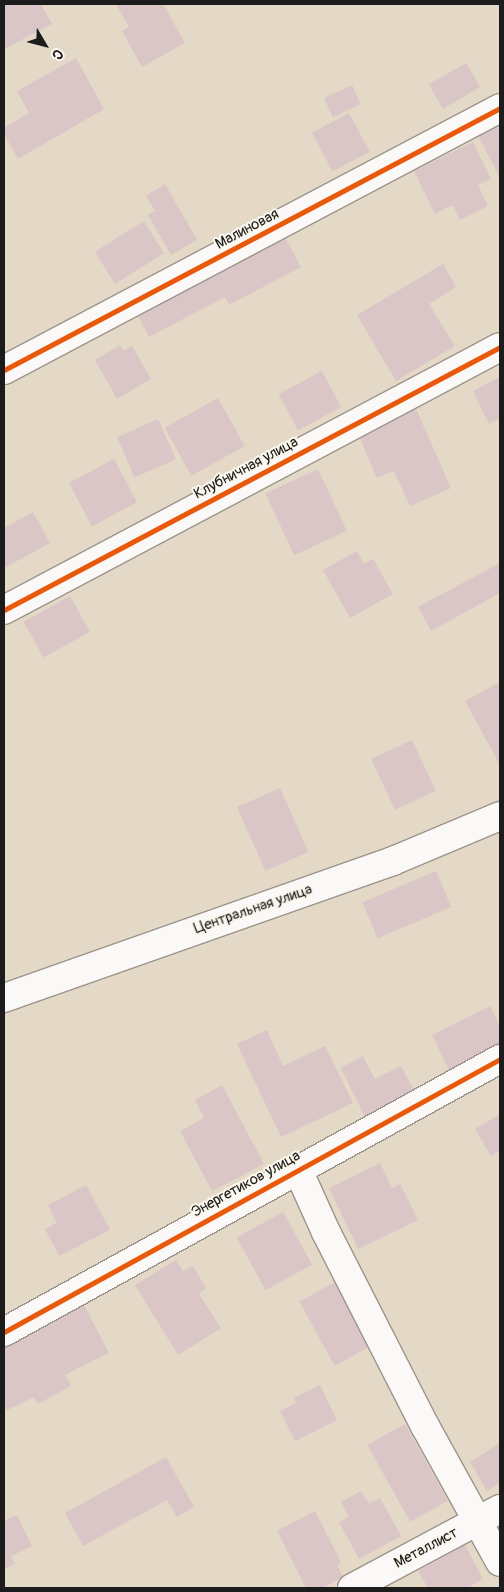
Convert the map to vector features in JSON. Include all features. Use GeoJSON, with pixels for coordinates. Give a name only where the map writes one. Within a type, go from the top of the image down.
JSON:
{"type":"FeatureCollection","features":[{"type":"Feature","properties":{"kind":"street","name":"Малиновая"},"geometry":{"type":"LineString","coordinates":[[4,370],[500,108]]}},
{"type":"Feature","properties":{"kind":"street","name":"Клубничная улица"},"geometry":{"type":"LineString","coordinates":[[4,610],[500,347]]}},
{"type":"Feature","properties":{"kind":"street","name":"Центральная улица"},"geometry":{"type":"LineString","coordinates":[[4,998],[393,861],[500,816]]}},
{"type":"Feature","properties":{"kind":"street","name":"Энергетиков улица"},"geometry":{"type":"LineString","coordinates":[[4,1332],[500,1059]]}},
{"type":"Feature","properties":{"kind":"street"},"geometry":{"type":"LineString","coordinates":[[298,1170],[326,1232],[425,1426],[489,1515],[500,1562]]}},
{"type":"Feature","properties":{"kind":"street","name":"Металлист"},"geometry":{"type":"LineString","coordinates":[[352,1588],[489,1515]]}},
{"type":"Feature","properties":{"kind":"building"},"geometry":{"type":"Polygon","coordinates":[[[4,4],[41,4],[52,24],[4,49],[4,4]]]}},
{"type":"Feature","properties":{"kind":"building"},"geometry":{"type":"Polygon","coordinates":[[[116,4],[163,4],[185,43],[142,67],[122,31],[129,27],[116,4]]]}},
{"type":"Feature","properties":{"kind":"building"},"geometry":{"type":"Polygon","coordinates":[[[76,58],[104,109],[18,159],[4,134],[4,128],[29,113],[17,91],[76,58]]]}},
{"type":"Feature","properties":{"kind":"building"},"geometry":{"type":"Polygon","coordinates":[[[466,63],[480,87],[443,109],[429,84],[466,63]]]}},
{"type":"Feature","properties":{"kind":"building"},"geometry":{"type":"Polygon","coordinates":[[[352,85],[361,104],[333,117],[324,98],[352,85]]]}},
{"type":"Feature","properties":{"kind":"building"},"geometry":{"type":"Polygon","coordinates":[[[349,113],[370,152],[333,172],[312,133],[349,113]]]}},
{"type":"Feature","properties":{"kind":"building"},"geometry":{"type":"Polygon","coordinates":[[[500,123],[500,178],[478,135],[500,123]]]}},
{"type":"Feature","properties":{"kind":"building"},"geometry":{"type":"Polygon","coordinates":[[[473,142],[491,179],[478,185],[488,206],[460,220],[453,205],[435,214],[414,171],[473,142]]]}},
{"type":"Feature","properties":{"kind":"building"},"geometry":{"type":"Polygon","coordinates":[[[165,184],[197,240],[171,255],[148,215],[155,211],[146,196],[165,184]]]}},
{"type":"Feature","properties":{"kind":"building"},"geometry":{"type":"Polygon","coordinates":[[[144,221],[164,253],[115,284],[95,252],[144,221]]]}},
{"type":"Feature","properties":{"kind":"building"},"geometry":{"type":"Polygon","coordinates":[[[284,235],[301,267],[229,305],[225,297],[149,337],[136,312],[284,235]]]}},
{"type":"Feature","properties":{"kind":"building"},"geometry":{"type":"Polygon","coordinates":[[[443,264],[456,287],[429,304],[455,346],[396,381],[357,315],[443,264]]]}},
{"type":"Feature","properties":{"kind":"building"},"geometry":{"type":"Polygon","coordinates":[[[120,345],[123,351],[132,346],[151,379],[117,399],[95,360],[120,345]]]}},
{"type":"Feature","properties":{"kind":"building"},"geometry":{"type":"Polygon","coordinates":[[[322,371],[341,407],[298,430],[279,394],[322,371]]]}},
{"type":"Feature","properties":{"kind":"building"},"geometry":{"type":"Polygon","coordinates":[[[500,377],[500,418],[489,424],[473,391],[500,377]]]}},
{"type":"Feature","properties":{"kind":"building"},"geometry":{"type":"Polygon","coordinates":[[[218,398],[245,446],[191,476],[165,428],[218,398]]]}},
{"type":"Feature","properties":{"kind":"building"},"geometry":{"type":"Polygon","coordinates":[[[416,409],[451,488],[410,506],[394,471],[377,478],[358,434],[416,409]]]}},
{"type":"Feature","properties":{"kind":"building"},"geometry":{"type":"Polygon","coordinates":[[[158,419],[176,459],[135,477],[117,437],[158,419]]]}},
{"type":"Feature","properties":{"kind":"building"},"geometry":{"type":"Polygon","coordinates":[[[114,459],[137,502],[92,526],[69,483],[114,459]]]}},
{"type":"Feature","properties":{"kind":"building"},"geometry":{"type":"Polygon","coordinates":[[[318,469],[347,531],[294,555],[265,494],[318,469]]]}},
{"type":"Feature","properties":{"kind":"building"},"geometry":{"type":"Polygon","coordinates":[[[33,512],[50,543],[4,568],[4,528],[33,512]]]}},
{"type":"Feature","properties":{"kind":"building"},"geometry":{"type":"Polygon","coordinates":[[[357,551],[364,564],[373,559],[393,594],[350,618],[323,570],[357,551]]]}},
{"type":"Feature","properties":{"kind":"building"},"geometry":{"type":"Polygon","coordinates":[[[500,563],[500,593],[431,631],[418,607],[500,563]]]}},
{"type":"Feature","properties":{"kind":"building"},"geometry":{"type":"Polygon","coordinates":[[[70,596],[90,632],[44,658],[24,622],[70,596]]]}},
{"type":"Feature","properties":{"kind":"building"},"geometry":{"type":"Polygon","coordinates":[[[500,682],[500,765],[465,701],[500,682]]]}},
{"type":"Feature","properties":{"kind":"building"},"geometry":{"type":"Polygon","coordinates":[[[412,740],[436,791],[395,810],[371,759],[412,740]]]}},
{"type":"Feature","properties":{"kind":"building"},"geometry":{"type":"Polygon","coordinates":[[[280,788],[308,852],[266,871],[237,807],[280,788]]]}},
{"type":"Feature","properties":{"kind":"building"},"geometry":{"type":"Polygon","coordinates":[[[436,871],[451,907],[378,938],[362,902],[436,871]]]}},
{"type":"Feature","properties":{"kind":"building"},"geometry":{"type":"Polygon","coordinates":[[[490,1006],[500,1027],[500,1049],[451,1074],[432,1035],[490,1006]]]}},
{"type":"Feature","properties":{"kind":"building"},"geometry":{"type":"Polygon","coordinates":[[[267,1030],[283,1066],[325,1046],[353,1103],[281,1137],[237,1044],[267,1030]]]}},
{"type":"Feature","properties":{"kind":"building"},"geometry":{"type":"Polygon","coordinates":[[[363,1056],[375,1079],[401,1066],[417,1096],[367,1121],[341,1068],[363,1056]]]}},
{"type":"Feature","properties":{"kind":"building"},"geometry":{"type":"Polygon","coordinates":[[[222,1085],[264,1164],[212,1191],[180,1131],[204,1118],[195,1100],[222,1085]]]}},
{"type":"Feature","properties":{"kind":"building"},"geometry":{"type":"Polygon","coordinates":[[[500,1114],[500,1151],[491,1156],[475,1129],[500,1114]]]}},
{"type":"Feature","properties":{"kind":"building"},"geometry":{"type":"Polygon","coordinates":[[[380,1163],[392,1188],[400,1184],[418,1220],[358,1249],[329,1188],[380,1163]]]}},
{"type":"Feature","properties":{"kind":"building"},"geometry":{"type":"Polygon","coordinates":[[[86,1185],[110,1230],[59,1256],[45,1229],[57,1223],[48,1205],[86,1185]]]}},
{"type":"Feature","properties":{"kind":"building"},"geometry":{"type":"Polygon","coordinates":[[[283,1212],[312,1264],[266,1290],[237,1238],[283,1212]]]}},
{"type":"Feature","properties":{"kind":"building"},"geometry":{"type":"Polygon","coordinates":[[[176,1260],[183,1271],[193,1266],[206,1288],[199,1294],[221,1328],[178,1355],[135,1285],[176,1260]]]}},
{"type":"Feature","properties":{"kind":"building"},"geometry":{"type":"Polygon","coordinates":[[[337,1281],[372,1345],[335,1366],[299,1302],[337,1281]]]}},
{"type":"Feature","properties":{"kind":"building"},"geometry":{"type":"Polygon","coordinates":[[[83,1303],[109,1353],[65,1375],[71,1386],[38,1404],[34,1397],[7,1410],[4,1404],[4,1344],[83,1303]]]}},
{"type":"Feature","properties":{"kind":"building"},"geometry":{"type":"Polygon","coordinates":[[[320,1385],[337,1420],[295,1441],[280,1411],[296,1403],[294,1398],[320,1385]]]}},
{"type":"Feature","properties":{"kind":"building"},"geometry":{"type":"Polygon","coordinates":[[[405,1424],[448,1501],[410,1522],[367,1445],[405,1424]]]}},
{"type":"Feature","properties":{"kind":"building"},"geometry":{"type":"Polygon","coordinates":[[[500,1443],[500,1483],[487,1491],[470,1462],[500,1443]]]}},
{"type":"Feature","properties":{"kind":"building"},"geometry":{"type":"Polygon","coordinates":[[[166,1457],[194,1507],[177,1517],[167,1500],[83,1546],[65,1513],[166,1457]]]}},
{"type":"Feature","properties":{"kind":"building"},"geometry":{"type":"Polygon","coordinates":[[[361,1491],[369,1504],[380,1498],[401,1536],[359,1559],[339,1522],[349,1517],[341,1502],[361,1491]]]}},
{"type":"Feature","properties":{"kind":"building"},"geometry":{"type":"Polygon","coordinates":[[[315,1511],[341,1562],[337,1565],[343,1577],[322,1588],[306,1588],[277,1531],[315,1511]]]}},
{"type":"Feature","properties":{"kind":"building"},"geometry":{"type":"Polygon","coordinates":[[[17,1515],[32,1546],[11,1556],[15,1564],[4,1569],[4,1521],[17,1515]]]}},
{"type":"Feature","properties":{"kind":"building"},"geometry":{"type":"Polygon","coordinates":[[[465,1545],[483,1579],[467,1588],[428,1588],[418,1571],[465,1545]]]}},
{"type":"Feature","properties":{"kind":"cycle path"},"geometry":{"type":"LineString","coordinates":[[4,370],[500,108]]}},
{"type":"Feature","properties":{"kind":"cycle path"},"geometry":{"type":"LineString","coordinates":[[4,610],[500,347]]}},
{"type":"Feature","properties":{"kind":"cycle path"},"geometry":{"type":"LineString","coordinates":[[4,1332],[500,1059]]}}]}
